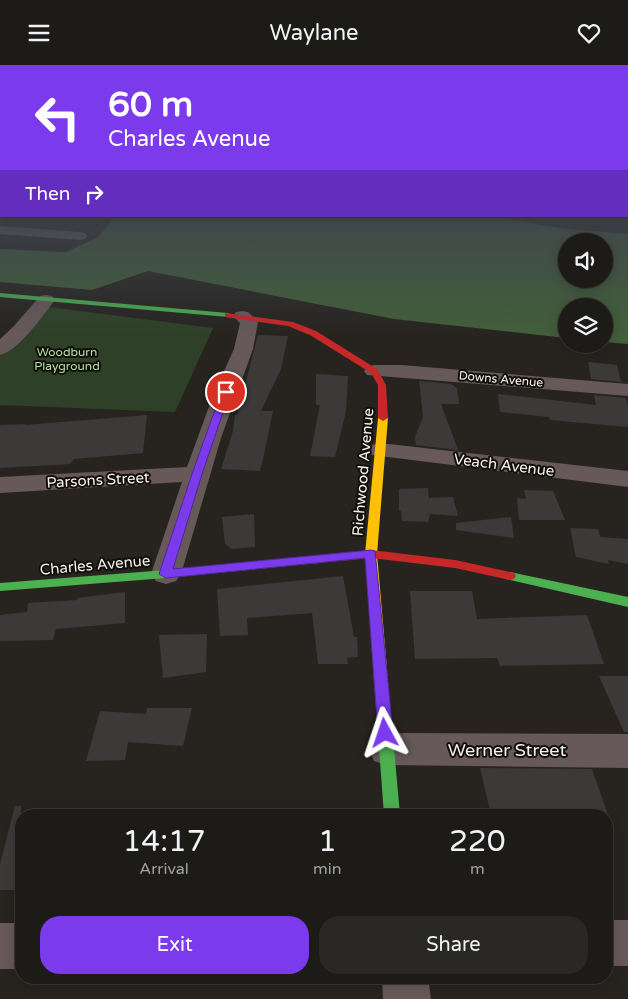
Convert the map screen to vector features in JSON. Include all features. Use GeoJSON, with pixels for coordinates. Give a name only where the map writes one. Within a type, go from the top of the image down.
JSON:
{"type":"FeatureCollection","features":[{"type":"Feature","properties":{"kind":"street"},"geometry":{"type":"LineString","coordinates":[[0,295],[242,316],[290,324],[313,333],[374,371]]}},
{"type":"Feature","properties":{"kind":"street"},"geometry":{"type":"LineString","coordinates":[[0,349],[21,330],[46,300]]}},
{"type":"Feature","properties":{"kind":"street"},"geometry":{"type":"LineString","coordinates":[[166,574],[197,474],[249,333],[249,322],[242,316]]}},
{"type":"Feature","properties":{"kind":"street","name":"Downs Avenue"},"geometry":{"type":"LineString","coordinates":[[374,371],[401,371],[628,390]]}},
{"type":"Feature","properties":{"kind":"street","name":"Richwood Avenue"},"geometry":{"type":"LineString","coordinates":[[374,371],[382,385],[384,406],[371,554],[455,564],[628,602]]}},
{"type":"Feature","properties":{"kind":"street","name":"Veach Avenue"},"geometry":{"type":"LineString","coordinates":[[380,450],[628,479]]}},
{"type":"Feature","properties":{"kind":"street","name":"Parsons Street"},"geometry":{"type":"LineString","coordinates":[[0,485],[197,474]]}},
{"type":"Feature","properties":{"kind":"street"},"geometry":{"type":"LineString","coordinates":[[371,554],[392,809]]}},
{"type":"Feature","properties":{"kind":"street","name":"Charles Avenue"},"geometry":{"type":"LineString","coordinates":[[0,587],[166,574],[371,554]]}},
{"type":"Feature","properties":{"kind":"street","name":"Werner Street"},"geometry":{"type":"LineString","coordinates":[[387,749],[628,751]]}},
{"type":"Feature","properties":{"kind":"street"},"geometry":{"type":"LineString","coordinates":[[613,943],[628,943]]}},
{"type":"Feature","properties":{"kind":"street"},"geometry":{"type":"LineString","coordinates":[[0,946],[15,946]]}},
{"type":"Feature","properties":{"kind":"street"},"geometry":{"type":"LineString","coordinates":[[406,984],[407,999]]}},
{"type":"Feature","properties":{"kind":"green space"},"geometry":{"type":"Polygon","coordinates":[[[75,248],[558,248],[558,288],[613,288],[613,248],[628,248],[628,344],[613,343],[613,298],[558,298],[558,337],[394,319],[148,271],[92,290],[0,282],[0,249],[66,252],[75,248]]]}},
{"type":"Feature","properties":{"kind":"green space","name":"Woodburn Playground"},"geometry":{"type":"Polygon","coordinates":[[[49,307],[213,328],[175,412],[0,405],[0,356],[49,307]]]}},
{"type":"Feature","properties":{"kind":"building"},"geometry":{"type":"Polygon","coordinates":[[[258,335],[288,336],[281,369],[261,411],[273,411],[260,471],[221,469],[233,431],[235,415],[237,415],[258,335]]]}},
{"type":"Feature","properties":{"kind":"building"},"geometry":{"type":"Polygon","coordinates":[[[588,362],[617,365],[621,382],[591,379],[588,362]]]}},
{"type":"Feature","properties":{"kind":"building"},"geometry":{"type":"Polygon","coordinates":[[[316,374],[348,376],[346,411],[335,457],[310,456],[320,405],[316,405],[316,374]]]}},
{"type":"Feature","properties":{"kind":"building"},"geometry":{"type":"Polygon","coordinates":[[[419,381],[451,384],[457,388],[459,404],[441,404],[458,450],[416,445],[415,437],[423,417],[419,381]]]}},
{"type":"Feature","properties":{"kind":"building"},"geometry":{"type":"Polygon","coordinates":[[[498,394],[596,405],[594,395],[626,398],[628,427],[550,420],[549,417],[500,412],[498,394]]]}},
{"type":"Feature","properties":{"kind":"building"},"geometry":{"type":"Polygon","coordinates":[[[147,415],[143,453],[74,459],[70,464],[0,468],[0,425],[25,425],[147,415]]]}},
{"type":"Feature","properties":{"kind":"building"},"geometry":{"type":"Polygon","coordinates":[[[428,488],[429,498],[453,497],[458,516],[430,514],[428,522],[402,521],[401,511],[399,511],[399,489],[428,488]]]}},
{"type":"Feature","properties":{"kind":"building"},"geometry":{"type":"Polygon","coordinates":[[[524,490],[553,491],[565,520],[519,520],[517,498],[526,499],[524,490]]]}},
{"type":"Feature","properties":{"kind":"building"},"geometry":{"type":"Polygon","coordinates":[[[254,514],[255,547],[231,549],[225,543],[222,517],[254,514]]]}},
{"type":"Feature","properties":{"kind":"building"},"geometry":{"type":"Polygon","coordinates":[[[511,517],[514,538],[456,530],[456,523],[511,517]]]}},
{"type":"Feature","properties":{"kind":"building"},"geometry":{"type":"Polygon","coordinates":[[[570,528],[598,529],[600,537],[628,539],[628,564],[608,560],[609,564],[576,557],[570,528]]]}},
{"type":"Feature","properties":{"kind":"building"},"geometry":{"type":"Polygon","coordinates":[[[343,576],[354,637],[357,637],[358,657],[347,658],[348,664],[318,664],[312,613],[247,618],[248,635],[220,636],[217,589],[343,576]]]}},
{"type":"Feature","properties":{"kind":"building"},"geometry":{"type":"Polygon","coordinates":[[[410,591],[472,591],[477,619],[587,615],[604,664],[500,666],[497,658],[415,659],[410,591]]]}},
{"type":"Feature","properties":{"kind":"building"},"geometry":{"type":"Polygon","coordinates":[[[125,592],[125,623],[56,629],[53,640],[0,641],[0,615],[27,612],[28,603],[77,600],[77,598],[125,592]]]}},
{"type":"Feature","properties":{"kind":"building"},"geometry":{"type":"Polygon","coordinates":[[[207,634],[206,672],[163,678],[159,635],[207,634]]]}},
{"type":"Feature","properties":{"kind":"building"},"geometry":{"type":"Polygon","coordinates":[[[599,676],[628,676],[628,732],[624,732],[599,676]]]}},
{"type":"Feature","properties":{"kind":"building"},"geometry":{"type":"Polygon","coordinates":[[[147,708],[192,708],[183,746],[128,742],[125,760],[86,761],[100,711],[146,714],[147,708]]]}},
{"type":"Feature","properties":{"kind":"building"},"geometry":{"type":"Polygon","coordinates":[[[480,768],[592,769],[606,809],[490,809],[480,768]]]}},
{"type":"Feature","properties":{"kind":"building"},"geometry":{"type":"Polygon","coordinates":[[[15,806],[21,806],[21,809],[15,809],[15,890],[0,890],[0,864],[15,806]]]}},
{"type":"Feature","properties":{"kind":"traffic: fast"},"geometry":{"type":"LineString","coordinates":[[0,295],[228,315]]}},
{"type":"Feature","properties":{"kind":"traffic: fast"},"geometry":{"type":"LineString","coordinates":[[0,587],[166,574],[319,559]]}},
{"type":"Feature","properties":{"kind":"traffic: fast"},"geometry":{"type":"LineString","coordinates":[[510,576],[628,602]]}},
{"type":"Feature","properties":{"kind":"traffic: fast"},"geometry":{"type":"LineString","coordinates":[[381,681],[392,809]]}},
{"type":"Feature","properties":{"kind":"traffic: slow"},"geometry":{"type":"LineString","coordinates":[[381,681],[371,554],[383,418]]}},
{"type":"Feature","properties":{"kind":"traffic: jam"},"geometry":{"type":"LineString","coordinates":[[228,315],[290,324],[313,333],[374,371],[382,385],[383,418]]}},
{"type":"Feature","properties":{"kind":"traffic: jam"},"geometry":{"type":"LineString","coordinates":[[319,559],[371,554],[455,564],[510,576]]}},
{"type":"Feature","properties":{"kind":"route"},"geometry":{"type":"LineString","coordinates":[[226,392],[197,474],[166,574],[371,554],[385,733]]}}]}
